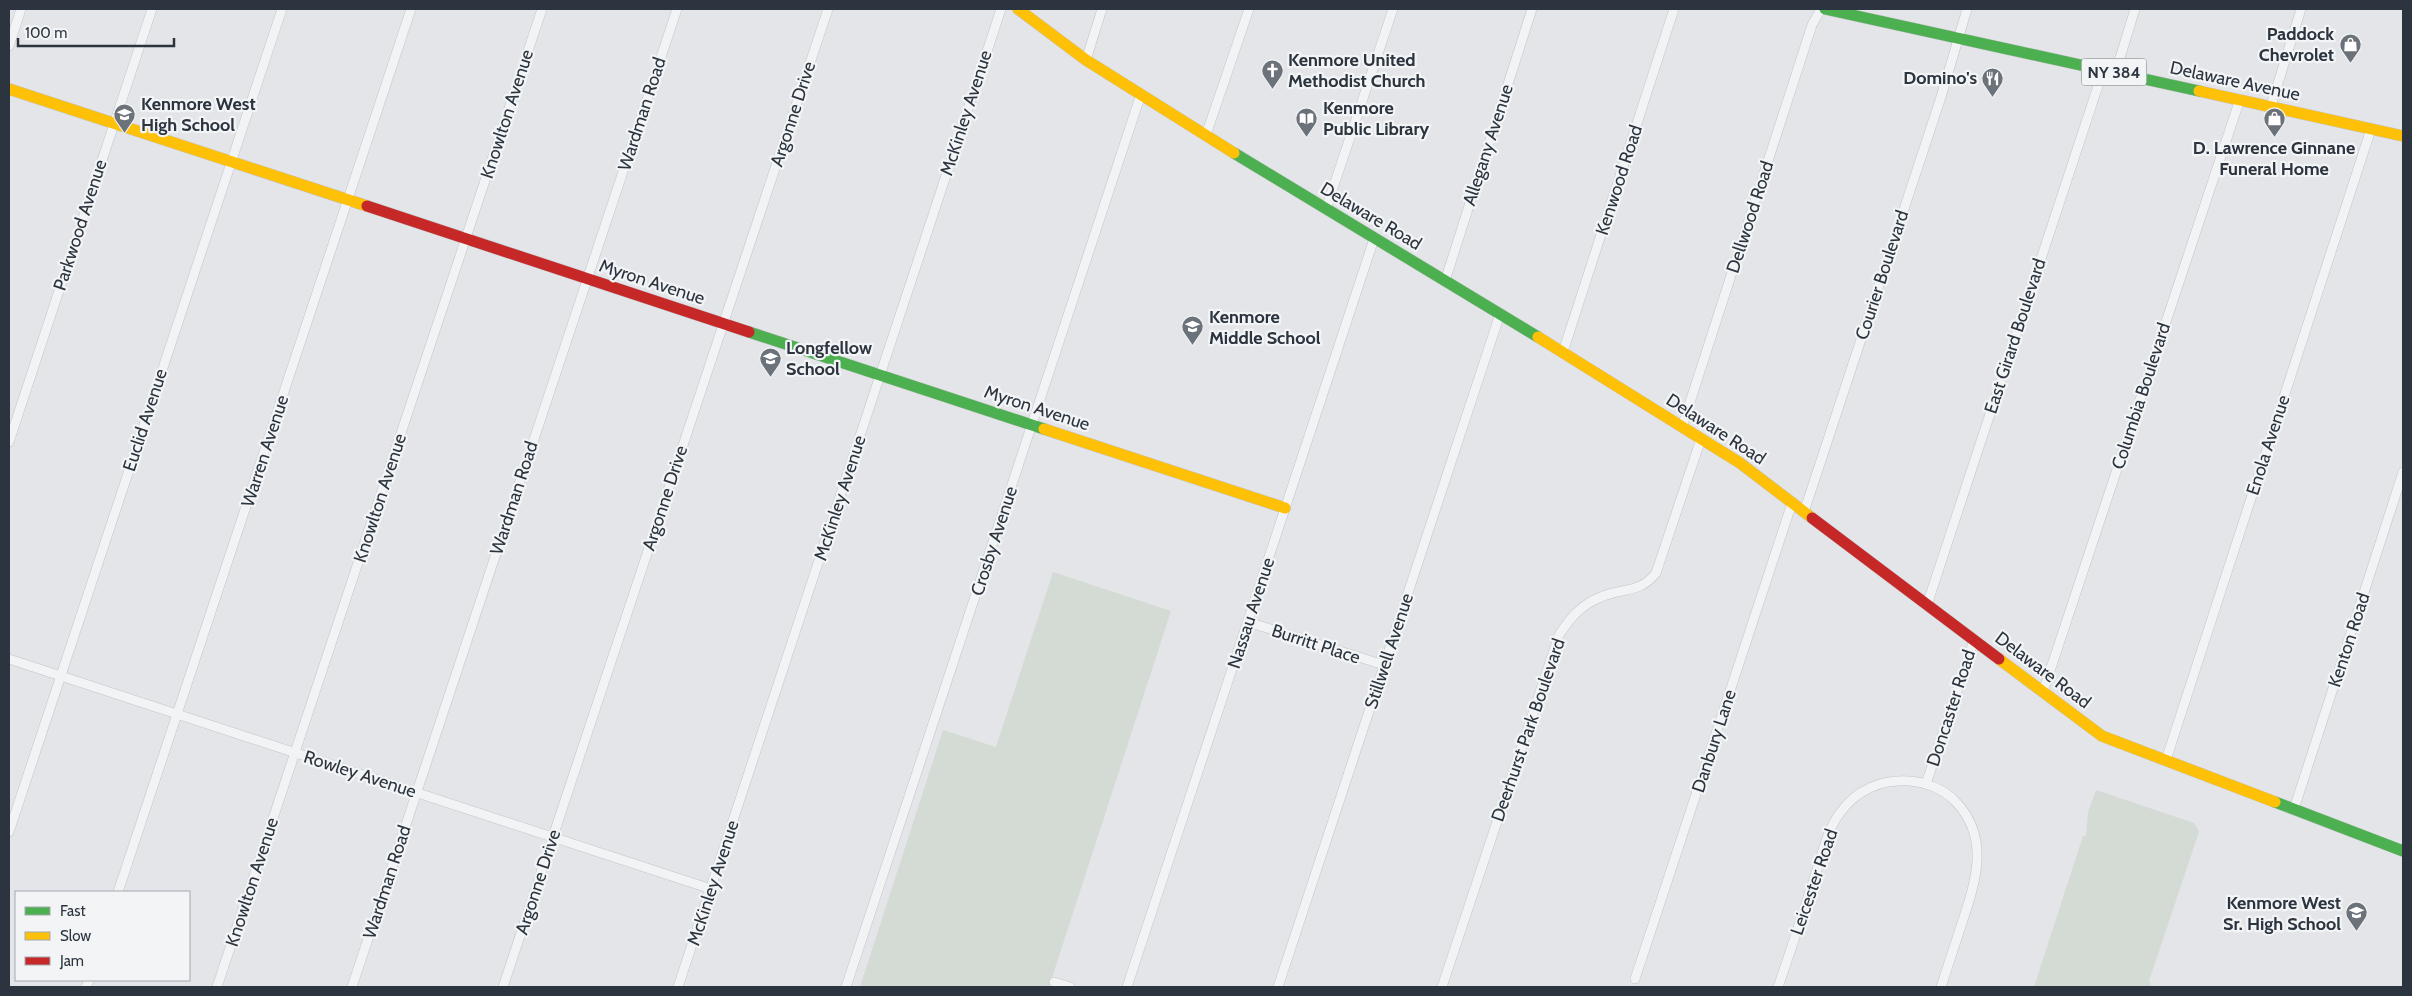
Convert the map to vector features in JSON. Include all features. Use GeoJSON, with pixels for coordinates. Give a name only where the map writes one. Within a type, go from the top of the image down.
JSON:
{"type":"FeatureCollection","features":[{"type":"Feature","properties":{"kind":"street"},"geometry":{"type":"LineString","coordinates":[[9,46],[21,9]]}},
{"type":"Feature","properties":{"kind":"street","name":"Parkwood Avenue"},"geometry":{"type":"LineString","coordinates":[[9,442],[152,9]]}},
{"type":"Feature","properties":{"kind":"street","name":"Euclid Avenue"},"geometry":{"type":"LineString","coordinates":[[9,832],[282,9]]}},
{"type":"Feature","properties":{"kind":"street","name":"Warren Avenue"},"geometry":{"type":"LineString","coordinates":[[118,891],[411,9]]}},
{"type":"Feature","properties":{"kind":"street","name":"Knowlton Avenue"},"geometry":{"type":"LineString","coordinates":[[217,987],[542,9]]}},
{"type":"Feature","properties":{"kind":"street","name":"Wardman Road"},"geometry":{"type":"LineString","coordinates":[[352,987],[677,9]]}},
{"type":"Feature","properties":{"kind":"street","name":"Argonne Drive"},"geometry":{"type":"LineString","coordinates":[[503,987],[828,9]]}},
{"type":"Feature","properties":{"kind":"street","name":"McKinley Avenue"},"geometry":{"type":"LineString","coordinates":[[678,987],[1001,9]]}},
{"type":"Feature","properties":{"kind":"street","name":"Delaware Road"},"geometry":{"type":"LineString","coordinates":[[1018,9],[1086,60],[1374,239],[1563,352],[1740,463],[2102,736],[2403,851]]}},
{"type":"Feature","properties":{"kind":"street"},"geometry":{"type":"LineString","coordinates":[[1086,60],[1102,9]]}},
{"type":"Feature","properties":{"kind":"street"},"geometry":{"type":"LineString","coordinates":[[1206,135],[1249,9]]}},
{"type":"Feature","properties":{"kind":"street"},"geometry":{"type":"LineString","coordinates":[[1326,209],[1393,9]]}},
{"type":"Feature","properties":{"kind":"street","name":"Allegany Avenue"},"geometry":{"type":"LineString","coordinates":[[1444,281],[1532,9]]}},
{"type":"Feature","properties":{"kind":"street","name":"Kenwood Road"},"geometry":{"type":"LineString","coordinates":[[1563,352],[1674,9]]}},
{"type":"Feature","properties":{"kind":"street","name":"Delaware Avenue"},"geometry":{"type":"LineString","coordinates":[[1823,9],[2403,136]]}},
{"type":"Feature","properties":{"kind":"street","name":"Dellwood Road"},"geometry":{"type":"LineString","coordinates":[[1682,427],[1812,25],[1823,9]]}},
{"type":"Feature","properties":{"kind":"street","name":"Courier Boulevard"},"geometry":{"type":"LineString","coordinates":[[1804,512],[1967,9]]}},
{"type":"Feature","properties":{"kind":"street","name":"East Girard Boulevard"},"geometry":{"type":"LineString","coordinates":[[1927,605],[2099,83],[2120,58],[2135,9]]}},
{"type":"Feature","properties":{"kind":"street"},"geometry":{"type":"LineString","coordinates":[[2271,106],[2301,9]]}},
{"type":"Feature","properties":{"kind":"street","name":"Myron Avenue"},"geometry":{"type":"LineString","coordinates":[[9,89],[1285,508]]}},
{"type":"Feature","properties":{"kind":"street","name":"Crosby Avenue"},"geometry":{"type":"LineString","coordinates":[[846,987],[1141,94]]}},
{"type":"Feature","properties":{"kind":"street","name":"Columbia Boulevard"},"geometry":{"type":"LineString","coordinates":[[2043,692],[2240,100]]}},
{"type":"Feature","properties":{"kind":"street","name":"Enola Avenue"},"geometry":{"type":"LineString","coordinates":[[2166,760],[2371,129]]}},
{"type":"Feature","properties":{"kind":"street","name":"Nassau Avenue"},"geometry":{"type":"LineString","coordinates":[[1127,987],[1374,239]]}},
{"type":"Feature","properties":{"kind":"street","name":"Stillwell Avenue"},"geometry":{"type":"LineString","coordinates":[[1278,987],[1500,314]]}},
{"type":"Feature","properties":{"kind":"street","name":"Deerhurst Park Boulevard"},"geometry":{"type":"LineString","coordinates":[[1442,987],[1559,635],[1578,611],[1589,603],[1608,594],[1641,587],[1656,573],[1701,439]]}},
{"type":"Feature","properties":{"kind":"street","name":"Kenton Road"},"geometry":{"type":"LineString","coordinates":[[2294,809],[2403,472]]}},
{"type":"Feature","properties":{"kind":"street","name":"Danbury Lane"},"geometry":{"type":"LineString","coordinates":[[1635,978],[1792,503]]}},
{"type":"Feature","properties":{"kind":"street","name":"Burritt Place"},"geometry":{"type":"LineString","coordinates":[[1248,622],[1384,665]]}},
{"type":"Feature","properties":{"kind":"street","name":"Doncaster Road"},"geometry":{"type":"LineString","coordinates":[[1940,987],[1975,883],[1978,853],[1975,832],[1962,808],[1943,791],[1926,784],[1974,640]]}},
{"type":"Feature","properties":{"kind":"street","name":"Rowley Avenue"},"geometry":{"type":"LineString","coordinates":[[9,659],[710,889]]}},
{"type":"Feature","properties":{"kind":"street","name":"Leicester Road"},"geometry":{"type":"LineString","coordinates":[[1778,987],[1828,837],[1840,813],[1850,801],[1876,785],[1900,780],[1926,784]]}},
{"type":"Feature","properties":{"kind":"street"},"geometry":{"type":"LineString","coordinates":[[1054,982],[1070,987]]}},
{"type":"Feature","properties":{"kind":"shaded area"},"geometry":{"type":"Polygon","coordinates":[[[1053,572],[1171,611],[1049,987],[860,987],[943,730],[996,747],[1053,572]]]}},
{"type":"Feature","properties":{"kind":"shaded area"},"geometry":{"type":"Polygon","coordinates":[[[2096,790],[2194,823],[2199,832],[2149,981],[2152,987],[2034,987],[2083,836],[2086,836],[2088,812],[2096,790]]]}},
{"type":"Feature","properties":{"kind":"traffic: fast"},"geometry":{"type":"LineString","coordinates":[[1825,9],[2199,91]]}},
{"type":"Feature","properties":{"kind":"traffic: fast"},"geometry":{"type":"LineString","coordinates":[[1234,153],[1538,337]]}},
{"type":"Feature","properties":{"kind":"traffic: fast"},"geometry":{"type":"LineString","coordinates":[[749,332],[1044,429]]}},
{"type":"Feature","properties":{"kind":"traffic: fast"},"geometry":{"type":"LineString","coordinates":[[2275,802],[2403,851]]}},
{"type":"Feature","properties":{"kind":"traffic: slow"},"geometry":{"type":"LineString","coordinates":[[1018,9],[1086,60],[1234,153]]}},
{"type":"Feature","properties":{"kind":"traffic: slow"},"geometry":{"type":"LineString","coordinates":[[9,89],[367,206]]}},
{"type":"Feature","properties":{"kind":"traffic: slow"},"geometry":{"type":"LineString","coordinates":[[2199,91],[2403,136]]}},
{"type":"Feature","properties":{"kind":"traffic: slow"},"geometry":{"type":"LineString","coordinates":[[1538,337],[1740,463],[1812,518]]}},
{"type":"Feature","properties":{"kind":"traffic: slow"},"geometry":{"type":"LineString","coordinates":[[1044,429],[1285,508]]}},
{"type":"Feature","properties":{"kind":"traffic: slow"},"geometry":{"type":"LineString","coordinates":[[1999,659],[2102,736],[2275,802]]}},
{"type":"Feature","properties":{"kind":"traffic: jam"},"geometry":{"type":"LineString","coordinates":[[367,206],[749,332]]}},
{"type":"Feature","properties":{"kind":"traffic: jam"},"geometry":{"type":"LineString","coordinates":[[1812,518],[1999,659]]}},
{"type":"Feature","properties":{"kind":"place","name":"Paddock Chevrolet"},"geometry":{"type":"Point","coordinates":[2350,63]}},
{"type":"Feature","properties":{"kind":"place","name":"Kenmore United Methodist Church"},"geometry":{"type":"Point","coordinates":[1272,89]}},
{"type":"Feature","properties":{"kind":"place","name":"Domino's"},"geometry":{"type":"Point","coordinates":[1993,97]}},
{"type":"Feature","properties":{"kind":"place","name":"Kenmore West High School"},"geometry":{"type":"Point","coordinates":[125,133]}},
{"type":"Feature","properties":{"kind":"place","name":"Kenmore Public Library"},"geometry":{"type":"Point","coordinates":[1307,137]}},
{"type":"Feature","properties":{"kind":"place","name":"D. Lawrence Ginnane Funeral Home"},"geometry":{"type":"Point","coordinates":[2274,137]}},
{"type":"Feature","properties":{"kind":"place","name":"Kenmore Middle School"},"geometry":{"type":"Point","coordinates":[1193,346]}},
{"type":"Feature","properties":{"kind":"place","name":"Longfellow School"},"geometry":{"type":"Point","coordinates":[770,377]}},
{"type":"Feature","properties":{"kind":"place","name":"Kenmore West Sr. High School"},"geometry":{"type":"Point","coordinates":[2357,932]}}]}
